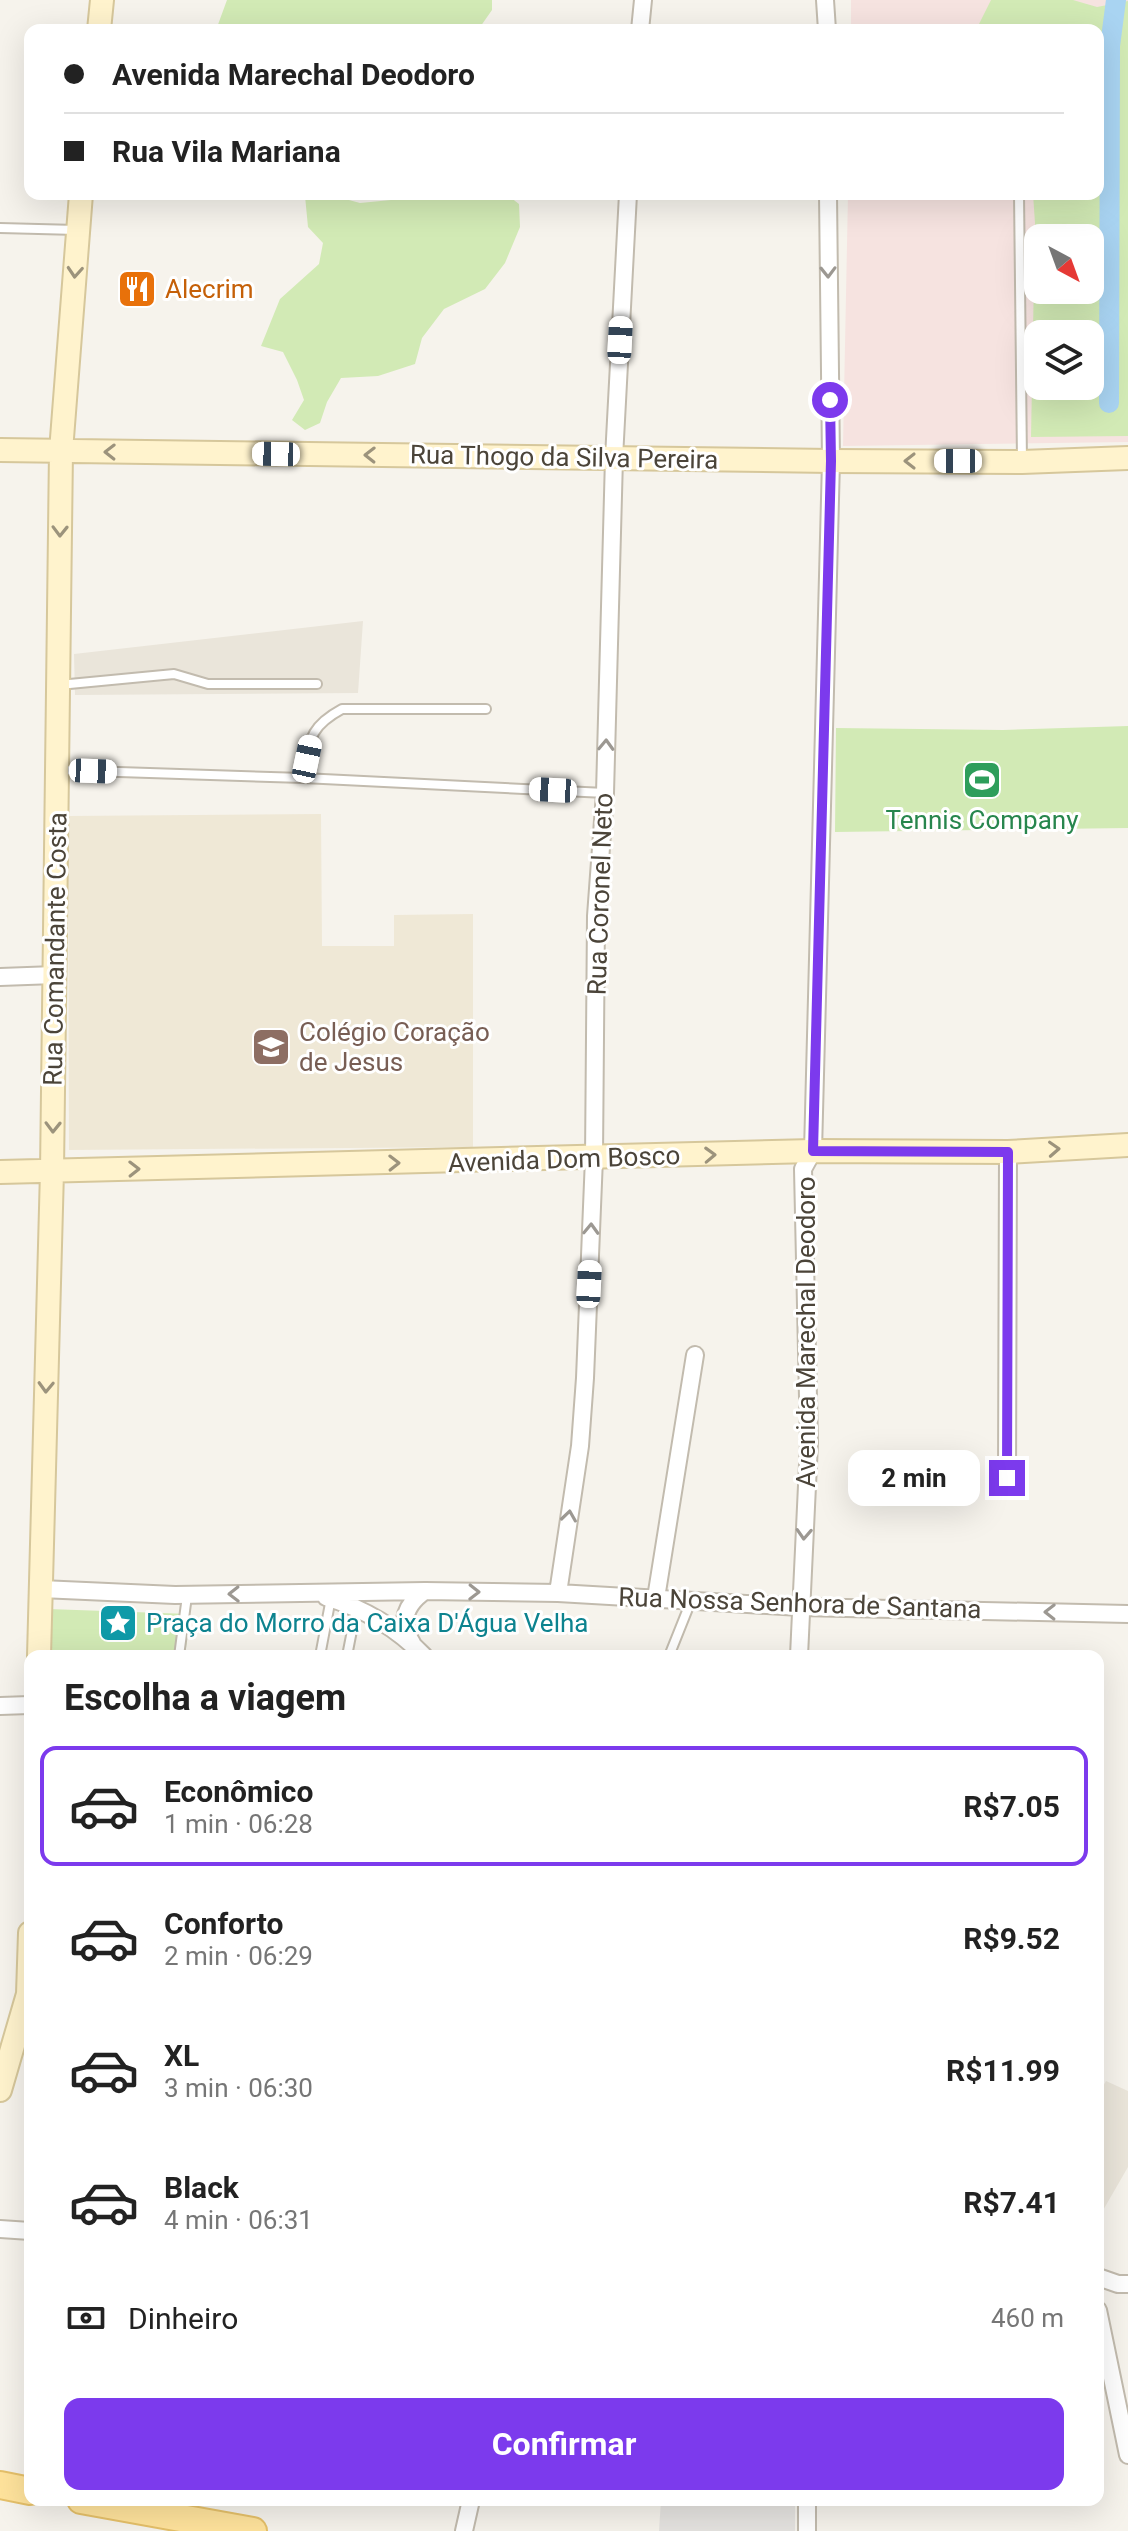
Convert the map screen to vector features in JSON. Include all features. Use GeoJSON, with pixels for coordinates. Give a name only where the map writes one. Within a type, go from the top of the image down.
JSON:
{"type":"FeatureCollection","features":[{"type":"Feature","properties":{"kind":"main road"},"geometry":{"type":"LineString","coordinates":[[0,2485],[24,2490]]}},
{"type":"Feature","properties":{"kind":"main road"},"geometry":{"type":"LineString","coordinates":[[111,2506],[220,2528],[253,2531]]}},
{"type":"Feature","properties":{"kind":"street"},"geometry":{"type":"LineString","coordinates":[[100,24],[102,0]]}},
{"type":"Feature","properties":{"kind":"street"},"geometry":{"type":"LineString","coordinates":[[641,24],[643,0]]}},
{"type":"Feature","properties":{"kind":"street"},"geometry":{"type":"LineString","coordinates":[[825,0],[827,24]]}},
{"type":"Feature","properties":{"kind":"street","name":"Rua Comandante Costa"},"geometry":{"type":"LineString","coordinates":[[39,1650],[52,1171],[61,451],[80,200]]}},
{"type":"Feature","properties":{"kind":"street","name":"Rua Coronel Neto"},"geometry":{"type":"LineString","coordinates":[[558,1593],[580,1446],[594,1158],[596,916],[605,793],[614,458],[628,200]]}},
{"type":"Feature","properties":{"kind":"street","name":"Avenida Marechal Deodoro"},"geometry":{"type":"LineString","coordinates":[[799,1650],[809,1443],[803,1169],[813,1151],[831,461],[828,200]]}},
{"type":"Feature","properties":{"kind":"street","name":"Rua Thogo da Silva Pereira"},"geometry":{"type":"LineString","coordinates":[[0,450],[831,461],[1022,462],[1128,458]]}},
{"type":"Feature","properties":{"kind":"street"},"geometry":{"type":"LineString","coordinates":[[0,977],[55,975]]}},
{"type":"Feature","properties":{"kind":"street","name":"Avenida Dom Bosco"},"geometry":{"type":"LineString","coordinates":[[0,1172],[813,1151],[1008,1152],[1128,1145]]}},
{"type":"Feature","properties":{"kind":"street"},"geometry":{"type":"LineString","coordinates":[[1007,1478],[1008,1152]]}},
{"type":"Feature","properties":{"kind":"street"},"geometry":{"type":"LineString","coordinates":[[656,1598],[695,1355]]}},
{"type":"Feature","properties":{"kind":"street","name":"Rua Nossa Senhora de Santana"},"geometry":{"type":"LineString","coordinates":[[41,1589],[187,1595],[425,1591],[558,1593],[800,1607],[1128,1614]]}},
{"type":"Feature","properties":{"kind":"street"},"geometry":{"type":"LineString","coordinates":[[418,1650],[405,1631],[406,1613],[409,1605],[425,1591]]}},
{"type":"Feature","properties":{"kind":"street"},"geometry":{"type":"LineString","coordinates":[[312,1593],[331,1598],[377,1619],[418,1650]]}},
{"type":"Feature","properties":{"kind":"street"},"geometry":{"type":"LineString","coordinates":[[0,1706],[24,1705]]}},
{"type":"Feature","properties":{"kind":"street"},"geometry":{"type":"LineString","coordinates":[[0,2090],[24,2008]]}},
{"type":"Feature","properties":{"kind":"street"},"geometry":{"type":"LineString","coordinates":[[0,2229],[24,2231]]}},
{"type":"Feature","properties":{"kind":"street"},"geometry":{"type":"LineString","coordinates":[[1104,2279],[1128,2284]]}},
{"type":"Feature","properties":{"kind":"street"},"geometry":{"type":"LineString","coordinates":[[1104,2339],[1128,2455]]}},
{"type":"Feature","properties":{"kind":"street"},"geometry":{"type":"LineString","coordinates":[[464,2531],[470,2506]]}},
{"type":"Feature","properties":{"kind":"street"},"geometry":{"type":"LineString","coordinates":[[807,2506],[807,2531]]}},
{"type":"Feature","properties":{"kind":"lane"},"geometry":{"type":"LineString","coordinates":[[1019,200],[1022,462]]}},
{"type":"Feature","properties":{"kind":"lane"},"geometry":{"type":"LineString","coordinates":[[0,228],[78,230]]}},
{"type":"Feature","properties":{"kind":"lane"},"geometry":{"type":"LineString","coordinates":[[58,685],[174,674],[208,684],[317,684]]}},
{"type":"Feature","properties":{"kind":"lane"},"geometry":{"type":"LineString","coordinates":[[303,778],[314,731],[324,719],[342,709],[486,709]]}},
{"type":"Feature","properties":{"kind":"lane"},"geometry":{"type":"LineString","coordinates":[[57,770],[605,793]]}},
{"type":"Feature","properties":{"kind":"lane"},"geometry":{"type":"LineString","coordinates":[[180,1650],[187,1595]]}},
{"type":"Feature","properties":{"kind":"lane"},"geometry":{"type":"LineString","coordinates":[[321,1650],[331,1598]]}},
{"type":"Feature","properties":{"kind":"lane"},"geometry":{"type":"LineString","coordinates":[[671,1650],[691,1600]]}},
{"type":"Feature","properties":{"kind":"lane"},"geometry":{"type":"LineString","coordinates":[[348,1650],[356,1609]]}},
{"type":"Feature","properties":{"kind":"shaded area"},"geometry":{"type":"Polygon","coordinates":[[[851,0],[1128,0],[1128,442],[843,446],[848,200],[1104,200],[1104,24],[851,24],[851,0]]]}},
{"type":"Feature","properties":{"kind":"shaded area"},"geometry":{"type":"Polygon","coordinates":[[[363,621],[358,693],[75,695],[74,654],[363,621]]]}},
{"type":"Feature","properties":{"kind":"shaded area","name":"Colégio Coração de Jesus"},"geometry":{"type":"Polygon","coordinates":[[[321,814],[322,946],[394,946],[394,915],[473,914],[473,1147],[69,1150],[68,816],[321,814]]]}},
{"type":"Feature","properties":{"kind":"shaded area"},"geometry":{"type":"Polygon","coordinates":[[[1106,2081],[1128,2091],[1128,2167],[1104,2209],[1106,2081]]]}},
{"type":"Feature","properties":{"kind":"shaded area"},"geometry":{"type":"Polygon","coordinates":[[[661,2506],[795,2506],[795,2531],[659,2531],[661,2506]]]}},
{"type":"Feature","properties":{"kind":"green space"},"geometry":{"type":"Polygon","coordinates":[[[227,0],[492,0],[492,10],[482,24],[218,24],[227,0]]]}},
{"type":"Feature","properties":{"kind":"green space"},"geometry":{"type":"Polygon","coordinates":[[[991,0],[1073,0],[1097,7],[1128,1],[1128,436],[1031,437],[1032,400],[1104,400],[1104,320],[1033,320],[1033,304],[1104,304],[1104,224],[1035,224],[1033,200],[1104,200],[1104,24],[979,24],[991,0]]]}},
{"type":"Feature","properties":{"kind":"green space"},"geometry":{"type":"Polygon","coordinates":[[[305,200],[360,203],[514,200],[519,204],[520,227],[505,263],[485,289],[444,309],[422,338],[415,364],[378,376],[341,378],[327,402],[320,423],[305,430],[292,420],[304,400],[283,352],[261,346],[280,299],[319,264],[323,243],[308,227],[305,200]]]}},
{"type":"Feature","properties":{"kind":"green space","name":"Tennis Company"},"geometry":{"type":"Polygon","coordinates":[[[1128,726],[1128,828],[835,832],[836,728],[1003,730],[1128,726]]]}},
{"type":"Feature","properties":{"kind":"green space","name":"Praça do Morro da Caixa D'Água Velha"},"geometry":{"type":"Polygon","coordinates":[[[48,1609],[190,1614],[186,1650],[46,1650],[48,1609]]]}},
{"type":"Feature","properties":{"kind":"waterway"},"geometry":{"type":"LineString","coordinates":[[1109,403],[1110,46],[1116,0]]}},
{"type":"Feature","properties":{"kind":"place","name":"Alecrim"},"geometry":{"type":"Point","coordinates":[137,289]}},
{"type":"Feature","properties":{"kind":"place","name":"Tennis Company"},"geometry":{"type":"Point","coordinates":[982,780]}},
{"type":"Feature","properties":{"kind":"place","name":"Colégio Coração de Jesus"},"geometry":{"type":"Point","coordinates":[271,1047]}},
{"type":"Feature","properties":{"kind":"place","name":"Praça do Morro da Caixa D'Água Velha"},"geometry":{"type":"Point","coordinates":[118,1623]}},
{"type":"Feature","properties":{"kind":"route"},"geometry":{"type":"LineString","coordinates":[[830,400],[813,1151],[1008,1152],[1007,1478]]}}]}
